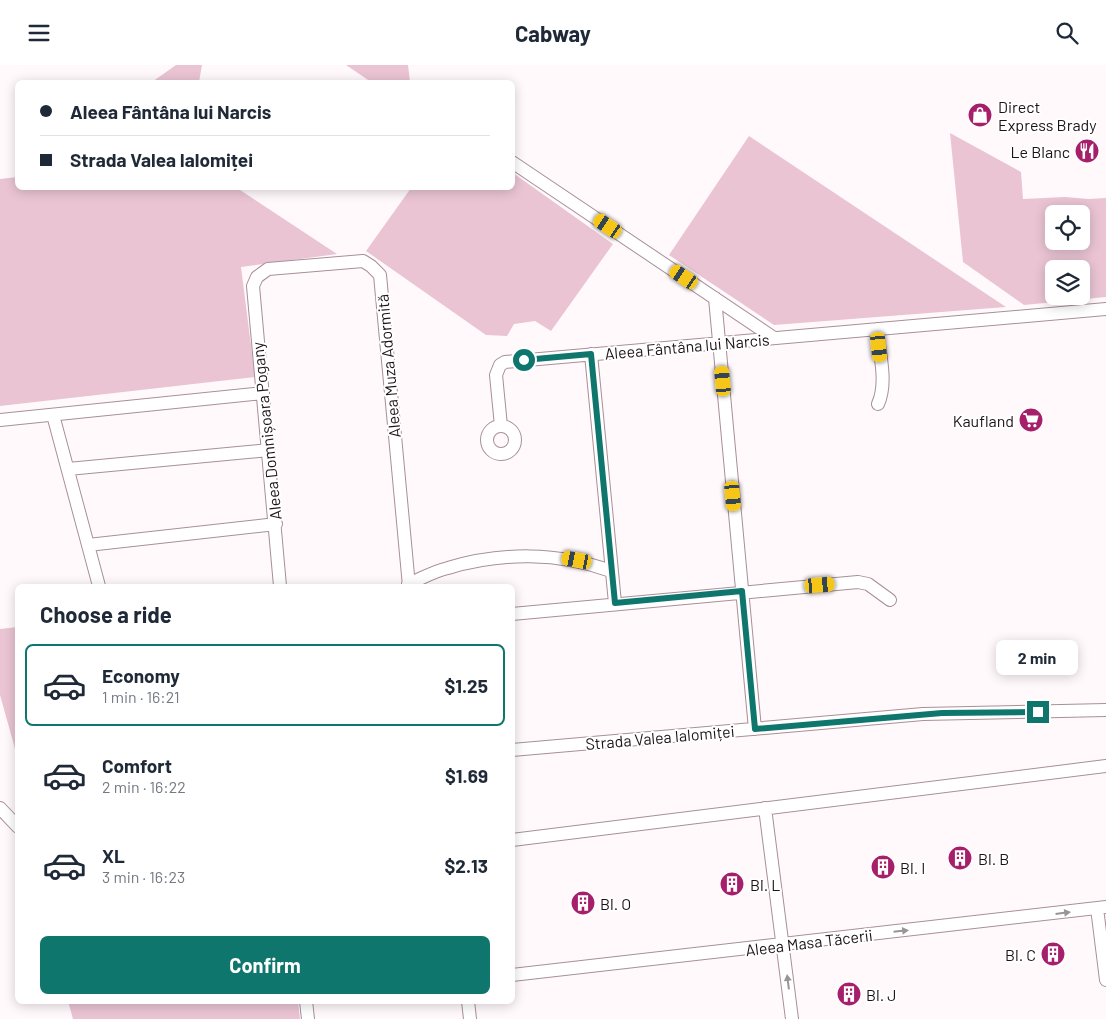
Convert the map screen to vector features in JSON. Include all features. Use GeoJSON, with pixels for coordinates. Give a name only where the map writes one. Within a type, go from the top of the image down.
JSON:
{"type":"FeatureCollection","features":[{"type":"Feature","properties":{"kind":"street"},"geometry":{"type":"LineString","coordinates":[[515,165],[774,338]]}},
{"type":"Feature","properties":{"kind":"street","name":"Aleea Muza Adormită"},"geometry":{"type":"LineString","coordinates":[[257,277],[268,269],[363,261],[380,275],[409,584]]}},
{"type":"Feature","properties":{"kind":"street","name":"Aleea Domnișoara Pogany"},"geometry":{"type":"LineString","coordinates":[[257,277],[253,286],[276,524],[276,584]]}},
{"type":"Feature","properties":{"kind":"street"},"geometry":{"type":"LineString","coordinates":[[715,298],[755,729]]}},
{"type":"Feature","properties":{"kind":"street","name":"Aleea Fântâna lui Narcis"},"geometry":{"type":"LineString","coordinates":[[502,426],[496,375],[500,365],[505,362],[1106,309]]}},
{"type":"Feature","properties":{"kind":"street"},"geometry":{"type":"LineString","coordinates":[[877,329],[883,384],[878,404]]}},
{"type":"Feature","properties":{"kind":"street"},"geometry":{"type":"LineString","coordinates":[[591,354],[615,603]]}},
{"type":"Feature","properties":{"kind":"street"},"geometry":{"type":"LineString","coordinates":[[0,420],[262,393]]}},
{"type":"Feature","properties":{"kind":"street"},"geometry":{"type":"LineString","coordinates":[[53,415],[99,584]]}},
{"type":"Feature","properties":{"kind":"street"},"geometry":{"type":"LineString","coordinates":[[68,469],[269,450]]}},
{"type":"Feature","properties":{"kind":"street"},"geometry":{"type":"LineString","coordinates":[[88,545],[276,524]]}},
{"type":"Feature","properties":{"kind":"street"},"geometry":{"type":"LineString","coordinates":[[411,584],[446,568],[484,559],[523,556],[564,558],[590,563],[612,571]]}},
{"type":"Feature","properties":{"kind":"street"},"geometry":{"type":"LineString","coordinates":[[515,614],[742,591],[858,582],[868,584],[890,600]]}},
{"type":"Feature","properties":{"kind":"street","name":"Strada Valea Ialomiței"},"geometry":{"type":"LineString","coordinates":[[515,749],[942,713],[1106,710]]}},
{"type":"Feature","properties":{"kind":"street"},"geometry":{"type":"LineString","coordinates":[[515,839],[1106,766]]}},
{"type":"Feature","properties":{"kind":"street"},"geometry":{"type":"LineString","coordinates":[[1,809],[15,824]]}},
{"type":"Feature","properties":{"kind":"street"},"geometry":{"type":"LineString","coordinates":[[765,809],[792,1019]]}},
{"type":"Feature","properties":{"kind":"street"},"geometry":{"type":"LineString","coordinates":[[1102,908],[1106,980]]}},
{"type":"Feature","properties":{"kind":"street","name":"Aleea Masa Tăcerii"},"geometry":{"type":"LineString","coordinates":[[515,975],[1102,908]]}},
{"type":"Feature","properties":{"kind":"street"},"geometry":{"type":"LineString","coordinates":[[306,1004],[308,1019]]}},
{"type":"Feature","properties":{"kind":"street"},"geometry":{"type":"LineString","coordinates":[[468,1004],[470,1019]]}},
{"type":"Feature","properties":{"kind":"shaded area"},"geometry":{"type":"Polygon","coordinates":[[[176,65],[202,65],[199,80],[155,80],[176,65]]]}},
{"type":"Feature","properties":{"kind":"shaded area"},"geometry":{"type":"Polygon","coordinates":[[[346,65],[408,65],[410,80],[368,80],[346,65]]]}},
{"type":"Feature","properties":{"kind":"shaded area"},"geometry":{"type":"Polygon","coordinates":[[[950,133],[1021,172],[1023,199],[1106,198],[1106,297],[1090,299],[1090,260],[1045,260],[1045,303],[1024,305],[963,262],[950,133]]]}},
{"type":"Feature","properties":{"kind":"shaded area"},"geometry":{"type":"Polygon","coordinates":[[[749,136],[1006,307],[774,325],[669,255],[749,136]]]}},
{"type":"Feature","properties":{"kind":"shaded area"},"geometry":{"type":"Polygon","coordinates":[[[515,174],[613,244],[551,331],[535,321],[514,324],[507,336],[486,335],[366,251],[410,190],[515,190],[515,174]]]}},
{"type":"Feature","properties":{"kind":"shaded area"},"geometry":{"type":"Polygon","coordinates":[[[15,177],[15,190],[240,190],[337,254],[241,267],[255,377],[0,406],[0,179],[15,177]]]}},
{"type":"Feature","properties":{"kind":"shaded area"},"geometry":{"type":"Polygon","coordinates":[[[15,627],[15,749],[0,695],[0,629],[15,627]]]}},
{"type":"Feature","properties":{"kind":"shaded area"},"geometry":{"type":"Polygon","coordinates":[[[69,1004],[298,1004],[300,1019],[73,1019],[69,1004]]]}},
{"type":"Feature","properties":{"kind":"place","name":"Direct Express Brady"},"geometry":{"type":"Point","coordinates":[980,115]}},
{"type":"Feature","properties":{"kind":"place","name":"Le Blanc"},"geometry":{"type":"Point","coordinates":[1087,151]}},
{"type":"Feature","properties":{"kind":"place","name":"Kaufland"},"geometry":{"type":"Point","coordinates":[1031,420]}},
{"type":"Feature","properties":{"kind":"place","name":"Bl. B"},"geometry":{"type":"Point","coordinates":[960,858]}},
{"type":"Feature","properties":{"kind":"place","name":"Bl. I"},"geometry":{"type":"Point","coordinates":[883,867]}},
{"type":"Feature","properties":{"kind":"place","name":"Bl. L"},"geometry":{"type":"Point","coordinates":[732,884]}},
{"type":"Feature","properties":{"kind":"place","name":"Bl. O"},"geometry":{"type":"Point","coordinates":[583,903]}},
{"type":"Feature","properties":{"kind":"place","name":"Bl. C"},"geometry":{"type":"Point","coordinates":[1053,954]}},
{"type":"Feature","properties":{"kind":"place","name":"Bl. J"},"geometry":{"type":"Point","coordinates":[849,994]}},
{"type":"Feature","properties":{"kind":"route"},"geometry":{"type":"LineString","coordinates":[[524,360],[591,354],[615,603],[742,591],[755,729],[923,714],[1038,712]]}}]}
